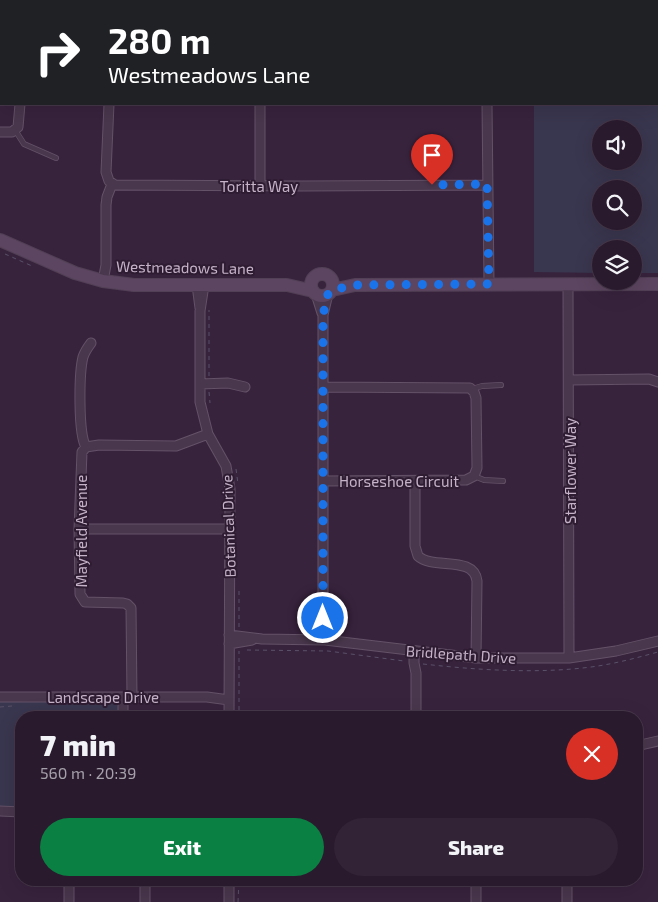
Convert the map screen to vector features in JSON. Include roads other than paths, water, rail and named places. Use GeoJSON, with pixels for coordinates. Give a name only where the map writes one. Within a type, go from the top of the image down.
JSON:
{"type":"FeatureCollection","features":[{"type":"Feature","properties":{"kind":"street"},"geometry":{"type":"LineString","coordinates":[[0,132],[7,133],[15,130],[19,122],[20,105]]}},
{"type":"Feature","properties":{"kind":"street"},"geometry":{"type":"LineString","coordinates":[[103,281],[106,265],[106,197],[112,184],[106,172],[108,105]]}},
{"type":"Feature","properties":{"kind":"street"},"geometry":{"type":"LineString","coordinates":[[260,105],[260,186]]}},
{"type":"Feature","properties":{"kind":"street"},"geometry":{"type":"LineString","coordinates":[[487,105],[489,284]]}},
{"type":"Feature","properties":{"kind":"street","name":"Toritta Way"},"geometry":{"type":"LineString","coordinates":[[112,184],[260,186],[487,184]]}},
{"type":"Feature","properties":{"kind":"street","name":"Westmeadows Lane"},"geometry":{"type":"LineString","coordinates":[[0,240],[75,273],[103,281],[134,284],[322,287],[355,285],[658,284]]}},
{"type":"Feature","properties":{"kind":"street","name":"Starflower Way"},"geometry":{"type":"LineString","coordinates":[[568,284],[569,658]]}},
{"type":"Feature","properties":{"kind":"street","name":"Botanical Drive"},"geometry":{"type":"LineString","coordinates":[[200,285],[200,402],[208,434],[226,466],[229,477],[229,711]]}},
{"type":"Feature","properties":{"kind":"street"},"geometry":{"type":"LineString","coordinates":[[322,287],[322,640]]}},
{"type":"Feature","properties":{"kind":"street"},"geometry":{"type":"LineString","coordinates":[[91,343],[84,356],[82,370],[81,432],[86,447],[99,445],[176,446],[208,434]]}},
{"type":"Feature","properties":{"kind":"street"},"geometry":{"type":"LineString","coordinates":[[569,380],[649,379],[658,382]]}},
{"type":"Feature","properties":{"kind":"street"},"geometry":{"type":"LineString","coordinates":[[200,384],[228,383],[245,387]]}},
{"type":"Feature","properties":{"kind":"street"},"geometry":{"type":"LineString","coordinates":[[323,386],[464,387],[472,390]]}},
{"type":"Feature","properties":{"kind":"street","name":"Horseshoe Circuit"},"geometry":{"type":"LineString","coordinates":[[323,481],[466,480],[474,476],[477,468],[476,398],[472,390]]}},
{"type":"Feature","properties":{"kind":"street","name":"Mayfield Avenue"},"geometry":{"type":"LineString","coordinates":[[86,447],[81,457],[80,597],[85,602],[123,603],[131,608],[128,697]]}},
{"type":"Feature","properties":{"kind":"street"},"geometry":{"type":"LineString","coordinates":[[415,481],[415,546],[418,556],[426,561],[466,567],[475,574],[477,582],[476,658]]}},
{"type":"Feature","properties":{"kind":"street"},"geometry":{"type":"LineString","coordinates":[[79,529],[230,530]]}},
{"type":"Feature","properties":{"kind":"street","name":"Bridlepath Drive"},"geometry":{"type":"LineString","coordinates":[[229,639],[322,640],[476,658],[569,658],[658,641]]}},
{"type":"Feature","properties":{"kind":"street"},"geometry":{"type":"LineString","coordinates":[[416,711],[417,652]]}},
{"type":"Feature","properties":{"kind":"street","name":"Landscape Drive"},"geometry":{"type":"LineString","coordinates":[[0,697],[229,697]]}},
{"type":"Feature","properties":{"kind":"street"},"geometry":{"type":"LineString","coordinates":[[125,711],[128,697]]}},
{"type":"Feature","properties":{"kind":"street"},"geometry":{"type":"LineString","coordinates":[[643,745],[658,743]]}},
{"type":"Feature","properties":{"kind":"street"},"geometry":{"type":"LineString","coordinates":[[0,812],[15,812]]}},
{"type":"Feature","properties":{"kind":"street"},"geometry":{"type":"LineString","coordinates":[[69,886],[69,902]]}},
{"type":"Feature","properties":{"kind":"street"},"geometry":{"type":"LineString","coordinates":[[145,886],[145,902]]}},
{"type":"Feature","properties":{"kind":"street"},"geometry":{"type":"LineString","coordinates":[[229,886],[229,902]]}},
{"type":"Feature","properties":{"kind":"street"},"geometry":{"type":"LineString","coordinates":[[476,886],[476,902]]}},
{"type":"Feature","properties":{"kind":"street"},"geometry":{"type":"LineString","coordinates":[[567,886],[567,902]]}},
{"type":"Feature","properties":{"kind":"lane"},"geometry":{"type":"LineString","coordinates":[[15,130],[24,144],[56,158]]}},
{"type":"Feature","properties":{"kind":"lane"},"geometry":{"type":"LineString","coordinates":[[472,390],[482,386],[501,385]]}},
{"type":"Feature","properties":{"kind":"lane","name":"Horseshoe Circuit"},"geometry":{"type":"LineString","coordinates":[[474,476],[484,480],[503,481]]}}]}
